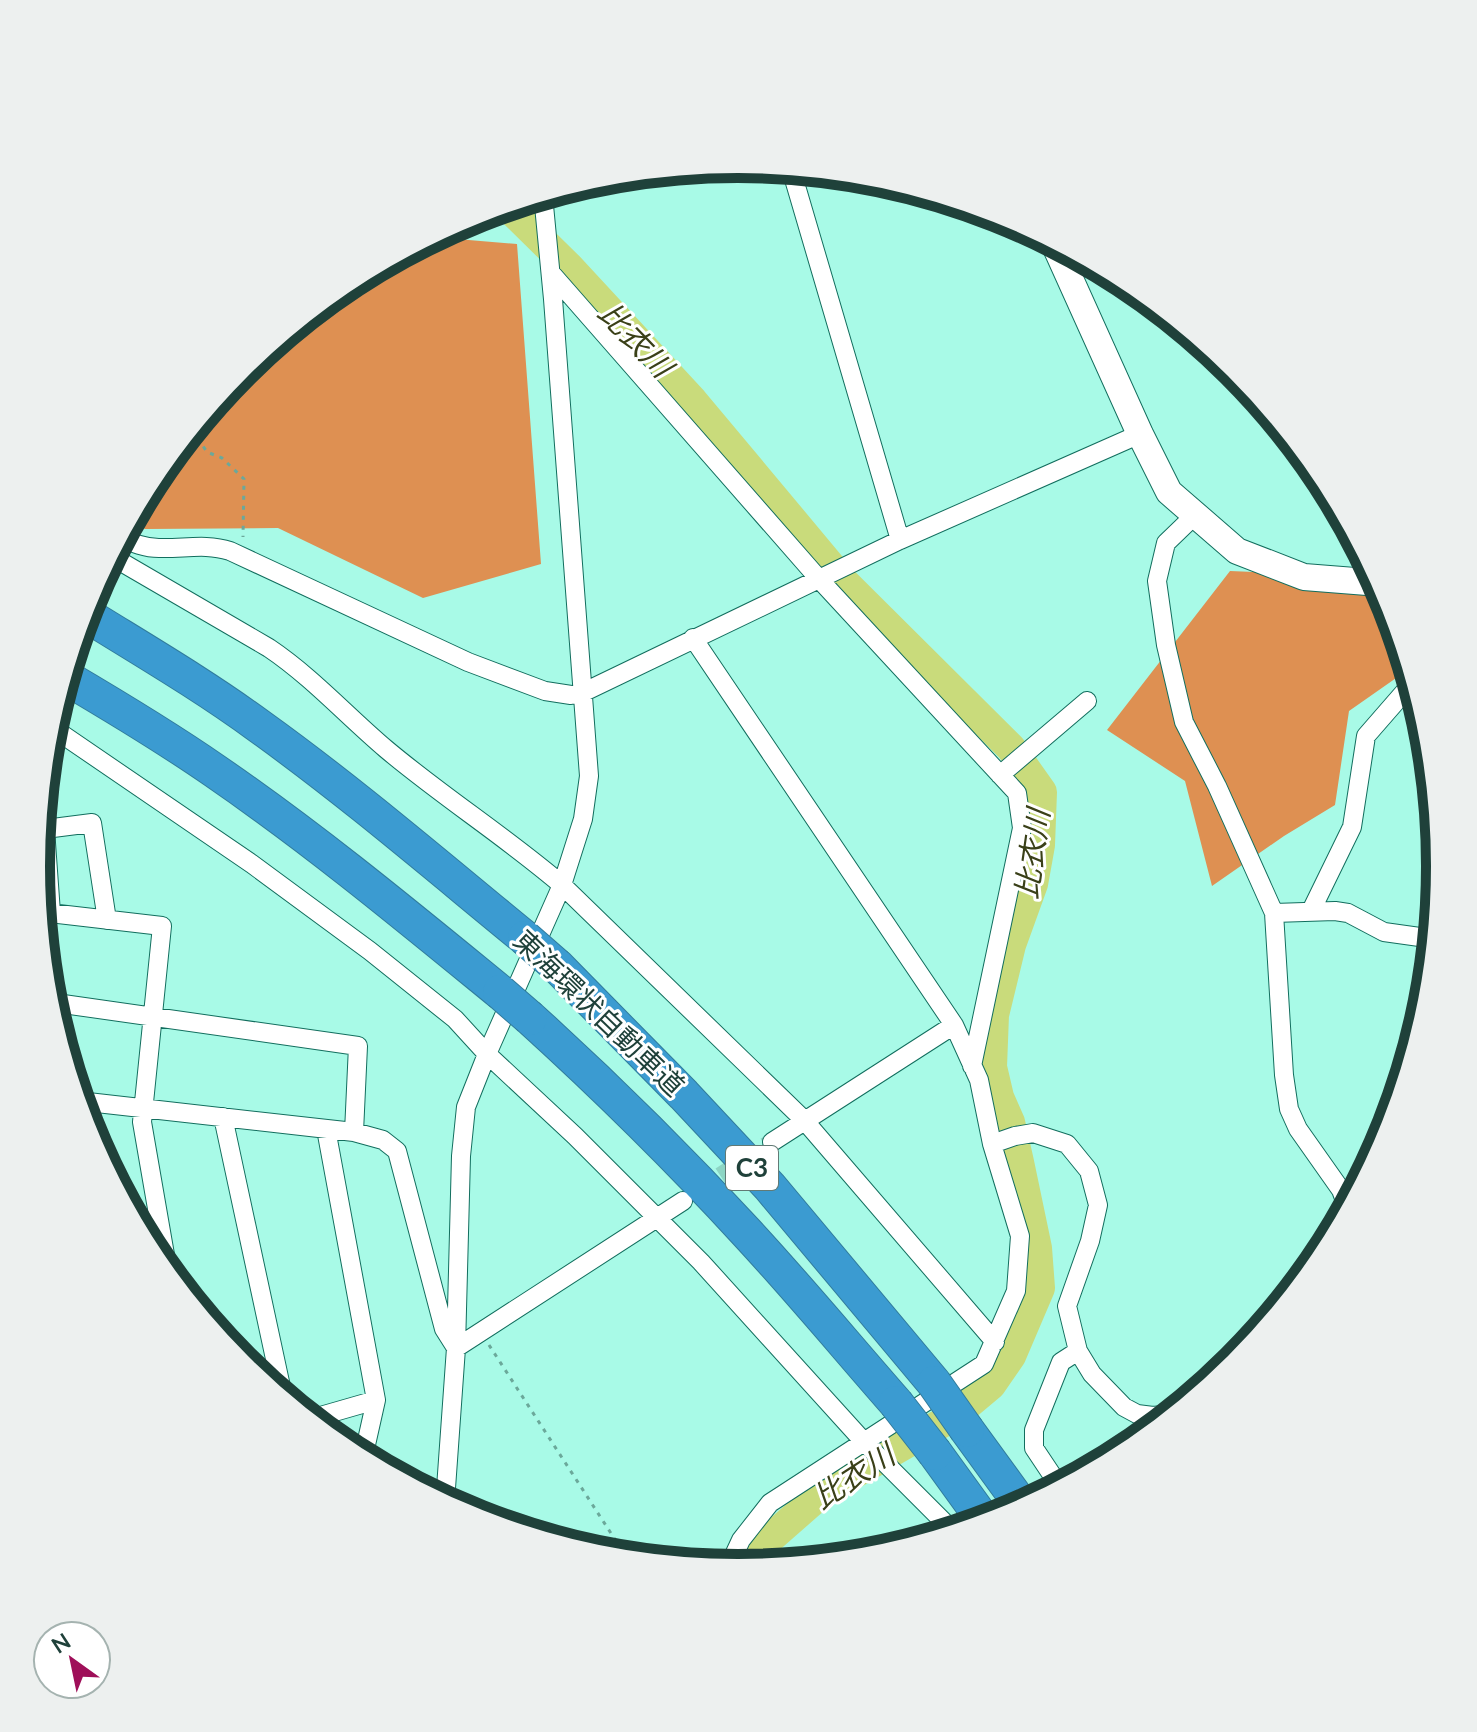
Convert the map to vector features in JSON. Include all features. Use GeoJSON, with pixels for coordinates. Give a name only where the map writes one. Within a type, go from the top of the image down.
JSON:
{"type":"FeatureCollection","features":[{"type":"Feature","properties":{"kind":"highway","name":"東海環状自動車道"},"geometry":{"type":"LineString","coordinates":[[96,621],[258,725],[557,966],[770,1187],[934,1383],[1015,1496]]}},
{"type":"Feature","properties":{"kind":"highway","name":"東海環状自動車道"},"geometry":{"type":"LineString","coordinates":[[75,683],[217,772],[397,908],[574,1057],[746,1232],[896,1403],[977,1511]]}},
{"type":"Feature","properties":{"kind":"street"},"geometry":{"type":"LineString","coordinates":[[794,180],[900,540]]}},
{"type":"Feature","properties":{"kind":"street"},"geometry":{"type":"LineString","coordinates":[[446,1489],[456,1348],[461,1156],[466,1107],[562,885],[583,819],[589,776],[544,206]]}},
{"type":"Feature","properties":{"kind":"street"},"geometry":{"type":"LineString","coordinates":[[1061,258],[1169,492],[1237,551],[1304,577],[1365,582]]}},
{"type":"Feature","properties":{"kind":"street"},"geometry":{"type":"LineString","coordinates":[[551,273],[819,579],[1017,793],[1022,828],[972,1066]]}},
{"type":"Feature","properties":{"kind":"street"},"geometry":{"type":"LineString","coordinates":[[131,542],[157,548],[215,546],[468,662],[545,691],[571,695],[582,693],[900,540],[1140,434]]}},
{"type":"Feature","properties":{"kind":"street"},"geometry":{"type":"LineString","coordinates":[[1195,515],[1166,543],[1157,581],[1166,645],[1184,722],[1217,786],[1274,913],[1289,1109],[1298,1129],[1343,1195]]}},
{"type":"Feature","properties":{"kind":"street"},"geometry":{"type":"LineString","coordinates":[[121,562],[292,664],[384,748],[440,793],[530,857],[562,885],[804,1120],[995,1342]]}},
{"type":"Feature","properties":{"kind":"street"},"geometry":{"type":"LineString","coordinates":[[693,638],[954,1025],[979,1080],[992,1144],[1020,1236],[1016,1291],[984,1364],[770,1503],[741,1540],[735,1554]]}},
{"type":"Feature","properties":{"kind":"street"},"geometry":{"type":"LineString","coordinates":[[1311,911],[1352,827],[1366,736],[1405,691]]}},
{"type":"Feature","properties":{"kind":"street"},"geometry":{"type":"LineString","coordinates":[[1000,775],[1087,701]]}},
{"type":"Feature","properties":{"kind":"street"},"geometry":{"type":"LineString","coordinates":[[63,735],[252,864],[370,951],[455,1019],[487,1054],[575,1136],[701,1262],[865,1443],[945,1523]]}},
{"type":"Feature","properties":{"kind":"street"},"geometry":{"type":"LineString","coordinates":[[51,826],[92,823],[107,920]]}},
{"type":"Feature","properties":{"kind":"street"},"geometry":{"type":"LineString","coordinates":[[1274,913],[1348,913],[1384,932],[1423,937]]}},
{"type":"Feature","properties":{"kind":"street"},"geometry":{"type":"LineString","coordinates":[[51,914],[162,926],[142,1107],[152,1226]]}},
{"type":"Feature","properties":{"kind":"street"},"geometry":{"type":"LineString","coordinates":[[64,1004],[358,1046],[354,1132]]}},
{"type":"Feature","properties":{"kind":"street"},"geometry":{"type":"LineString","coordinates":[[772,1142],[954,1025]]}},
{"type":"Feature","properties":{"kind":"street"},"geometry":{"type":"LineString","coordinates":[[92,1102],[354,1132],[383,1140],[397,1151],[444,1329],[456,1348]]}},
{"type":"Feature","properties":{"kind":"street"},"geometry":{"type":"LineString","coordinates":[[223,1117],[279,1379]]}},
{"type":"Feature","properties":{"kind":"street"},"geometry":{"type":"LineString","coordinates":[[326,1129],[376,1400],[366,1444]]}},
{"type":"Feature","properties":{"kind":"street"},"geometry":{"type":"LineString","coordinates":[[992,1144],[1033,1133],[1067,1144],[1089,1171],[1098,1205],[1090,1241],[1067,1306],[1078,1351],[1092,1374],[1124,1407],[1137,1414],[1152,1416]]}},
{"type":"Feature","properties":{"kind":"street"},"geometry":{"type":"LineString","coordinates":[[456,1348],[683,1201]]}},
{"type":"Feature","properties":{"kind":"street"},"geometry":{"type":"LineString","coordinates":[[1054,1477],[1034,1448],[1034,1430],[1061,1362],[1078,1351]]}},
{"type":"Feature","properties":{"kind":"street"},"geometry":{"type":"LineString","coordinates":[[323,1415],[376,1400]]}},
{"type":"Feature","properties":{"kind":"path"},"geometry":{"type":"LineString","coordinates":[[198,439],[207,452],[222,458],[244,479],[243,539],[247,553],[254,562]]}},
{"type":"Feature","properties":{"kind":"path"},"geometry":{"type":"LineString","coordinates":[[481,1332],[618,1543]]}},
{"type":"Feature","properties":{"kind":"shaded area"},"geometry":{"type":"Polygon","coordinates":[[[456,239],[517,244],[541,564],[423,598],[278,528],[140,527],[166,483],[221,412],[285,348],[319,320],[394,270],[456,239]]]}},
{"type":"Feature","properties":{"kind":"shaded area"},"geometry":{"type":"Polygon","coordinates":[[[1230,571],[1363,576],[1400,675],[1349,711],[1335,805],[1212,886],[1185,781],[1107,730],[1230,571]]]}},
{"type":"Feature","properties":{"kind":"waterway","name":"比衣川"},"geometry":{"type":"LineString","coordinates":[[516,215],[569,267],[693,401],[845,583],[1011,748],[1042,792],[1040,845],[1033,884],[1011,945],[994,1015],[992,1067],[1019,1162],[1037,1248],[1040,1288],[1011,1356],[991,1385],[954,1416],[824,1491],[767,1541],[761,1554]]}},
{"type":"Feature","properties":{"kind":"tunnel"},"geometry":{"type":"LineString","coordinates":[[698,1191],[772,1142]]}}]}
